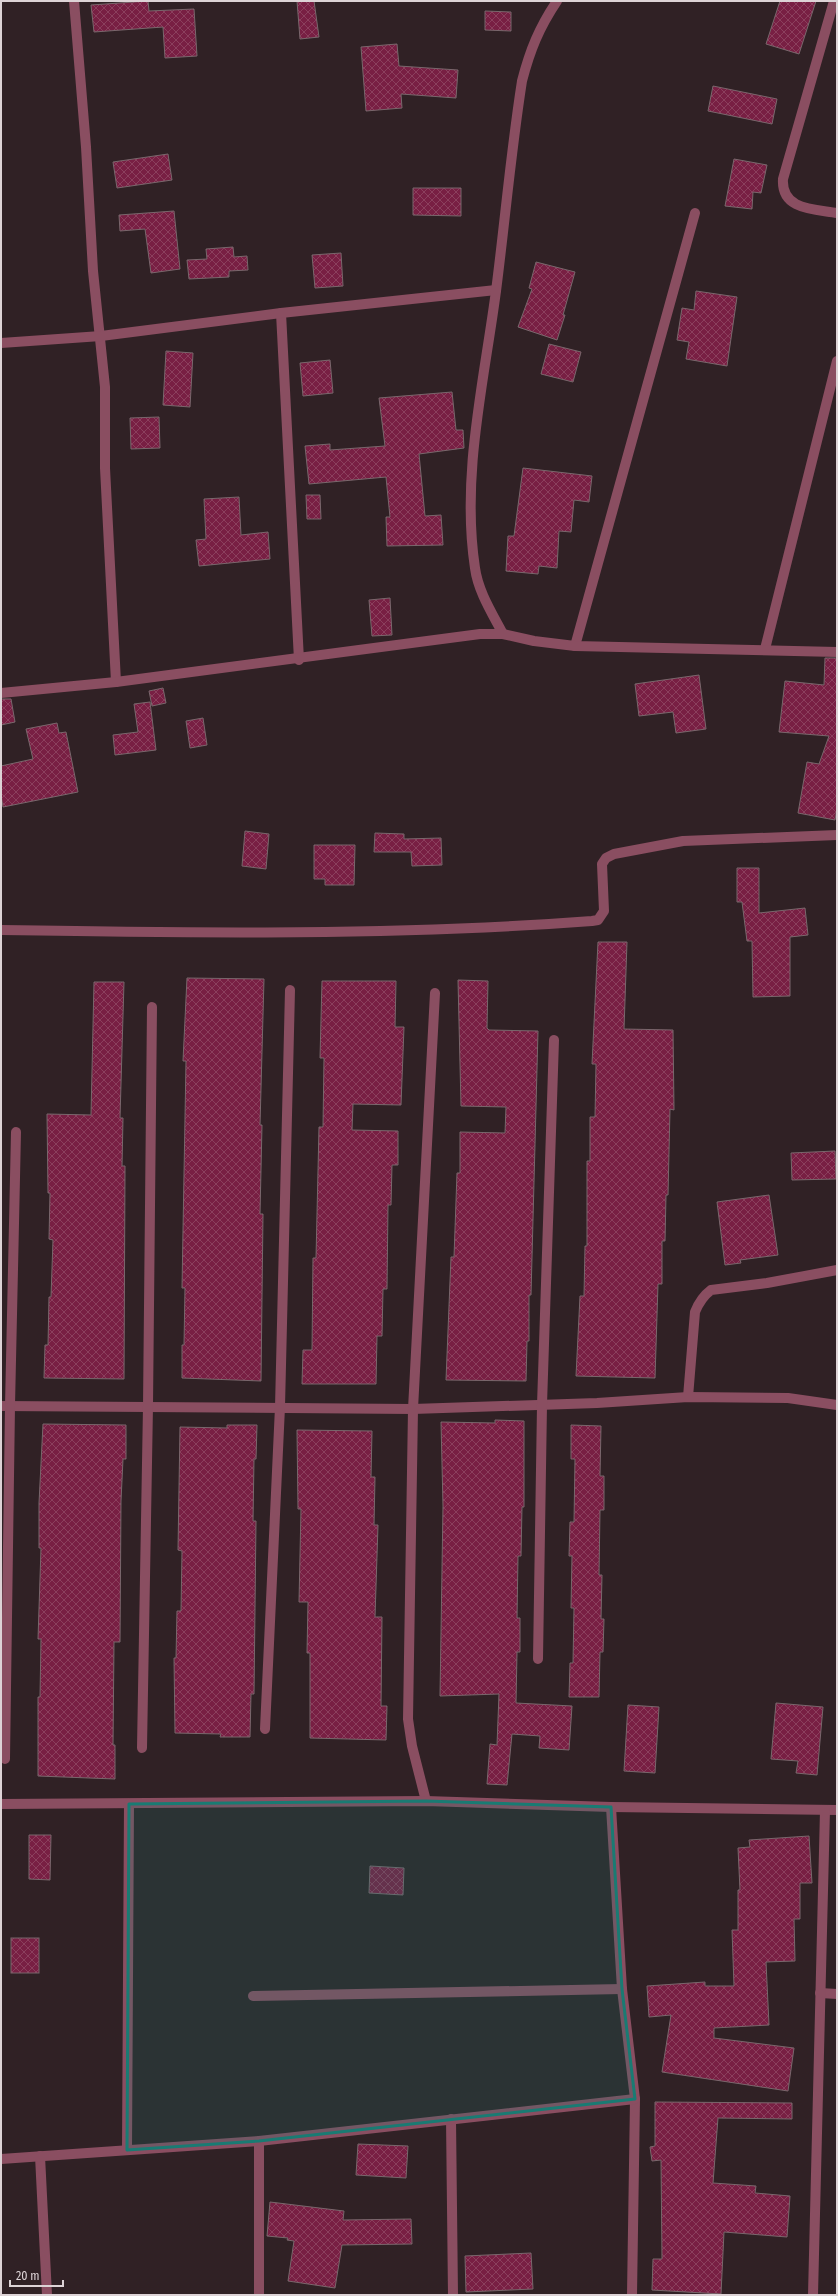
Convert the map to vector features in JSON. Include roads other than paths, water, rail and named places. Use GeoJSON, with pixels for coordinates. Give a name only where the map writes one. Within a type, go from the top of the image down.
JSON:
{"type":"FeatureCollection","features":[{"type":"Feature","properties":{"kind":"street"},"geometry":{"type":"LineString","coordinates":[[74,1],[86,147],[93,271],[101,336],[105,387],[105,468],[116,682]]}},
{"type":"Feature","properties":{"kind":"street"},"geometry":{"type":"LineString","coordinates":[[503,634],[481,591],[475,569],[470,520],[474,442],[496,290],[522,81],[528,56],[541,25],[557,1]]}},
{"type":"Feature","properties":{"kind":"street"},"geometry":{"type":"LineString","coordinates":[[834,1],[783,179],[782,190],[791,202],[804,207],[837,212]]}},
{"type":"Feature","properties":{"kind":"street"},"geometry":{"type":"LineString","coordinates":[[575,646],[695,213]]}},
{"type":"Feature","properties":{"kind":"street"},"geometry":{"type":"LineString","coordinates":[[1,343],[101,336],[281,313],[496,290]]}},
{"type":"Feature","properties":{"kind":"street"},"geometry":{"type":"LineString","coordinates":[[281,313],[299,660]]}},
{"type":"Feature","properties":{"kind":"street"},"geometry":{"type":"LineString","coordinates":[[765,649],[837,361]]}},
{"type":"Feature","properties":{"kind":"street"},"geometry":{"type":"LineString","coordinates":[[1,693],[116,682],[299,660],[480,634],[503,634],[534,641],[575,646],[765,649],[837,652]]}},
{"type":"Feature","properties":{"kind":"street"},"geometry":{"type":"LineString","coordinates":[[1,930],[236,933],[494,928],[592,921],[598,920],[604,911],[602,864],[606,858],[614,854],[684,840],[837,835]]}},
{"type":"Feature","properties":{"kind":"street"},"geometry":{"type":"LineString","coordinates":[[265,1729],[280,1408],[290,990]]}},
{"type":"Feature","properties":{"kind":"street"},"geometry":{"type":"LineString","coordinates":[[426,1801],[412,1746],[408,1719],[413,1409],[435,993]]}},
{"type":"Feature","properties":{"kind":"street"},"geometry":{"type":"LineString","coordinates":[[142,1748],[148,1406],[152,1007]]}},
{"type":"Feature","properties":{"kind":"street"},"geometry":{"type":"LineString","coordinates":[[538,1659],[542,1405],[554,1040]]}},
{"type":"Feature","properties":{"kind":"street"},"geometry":{"type":"LineString","coordinates":[[5,1759],[5,1406],[16,1132]]}},
{"type":"Feature","properties":{"kind":"street"},"geometry":{"type":"LineString","coordinates":[[688,1397],[695,1312],[699,1302],[706,1294],[711,1290],[766,1283],[837,1270]]}},
{"type":"Feature","properties":{"kind":"street"},"geometry":{"type":"LineString","coordinates":[[5,1406],[413,1409],[542,1405],[688,1397],[788,1398],[837,1405]]}},
{"type":"Feature","properties":{"kind":"street"},"geometry":{"type":"LineString","coordinates":[[1,1804],[426,1801],[611,1807],[837,1810]]}},
{"type":"Feature","properties":{"kind":"street"},"geometry":{"type":"LineString","coordinates":[[128,2150],[129,1804]]}},
{"type":"Feature","properties":{"kind":"street"},"geometry":{"type":"LineString","coordinates":[[611,1807],[622,1989],[635,2099],[632,2295]]}},
{"type":"Feature","properties":{"kind":"street"},"geometry":{"type":"LineString","coordinates":[[813,2295],[825,1810]]}},
{"type":"Feature","properties":{"kind":"street"},"geometry":{"type":"LineString","coordinates":[[253,1996],[622,1989]]}},
{"type":"Feature","properties":{"kind":"street"},"geometry":{"type":"LineString","coordinates":[[820,1994],[837,1994]]}},
{"type":"Feature","properties":{"kind":"street"},"geometry":{"type":"LineString","coordinates":[[1,2158],[259,2141],[635,2099]]}},
{"type":"Feature","properties":{"kind":"street"},"geometry":{"type":"LineString","coordinates":[[451,2119],[453,2295]]}},
{"type":"Feature","properties":{"kind":"street"},"geometry":{"type":"LineString","coordinates":[[259,2141],[259,2295]]}},
{"type":"Feature","properties":{"kind":"street"},"geometry":{"type":"LineString","coordinates":[[40,2156],[47,2295]]}}]}
